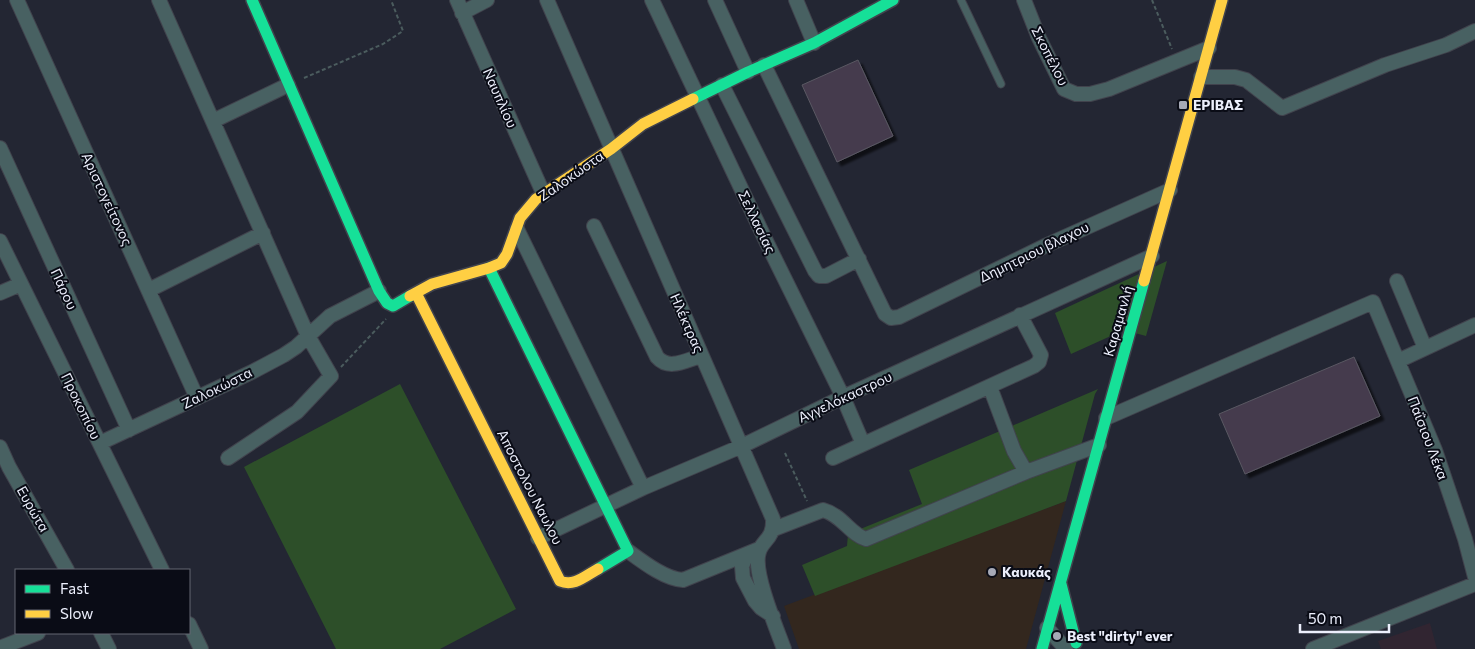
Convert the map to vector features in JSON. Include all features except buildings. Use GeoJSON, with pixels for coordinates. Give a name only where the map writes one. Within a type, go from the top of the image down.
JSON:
{"type":"FeatureCollection","features":[{"type":"Feature","properties":{"kind":"street","name":"Αριστογείτονος"},"geometry":{"type":"LineString","coordinates":[[17,0],[197,398]]}},
{"type":"Feature","properties":{"kind":"street"},"geometry":{"type":"LineString","coordinates":[[159,0],[308,336],[331,376],[297,412],[228,458]]}},
{"type":"Feature","properties":{"kind":"street"},"geometry":{"type":"LineString","coordinates":[[252,0],[379,291],[387,303],[393,306]]}},
{"type":"Feature","properties":{"kind":"street"},"geometry":{"type":"LineString","coordinates":[[460,6],[487,0]]}},
{"type":"Feature","properties":{"kind":"street","name":"Ηλέκτρας"},"geometry":{"type":"LineString","coordinates":[[547,0],[742,446],[773,519],[774,529]]}},
{"type":"Feature","properties":{"kind":"street","name":"Σελλασίας"},"geometry":{"type":"LineString","coordinates":[[652,0],[843,398],[863,444]]}},
{"type":"Feature","properties":{"kind":"street"},"geometry":{"type":"LineString","coordinates":[[715,0],[748,72]]}},
{"type":"Feature","properties":{"kind":"street"},"geometry":{"type":"LineString","coordinates":[[796,0],[814,42]]}},
{"type":"Feature","properties":{"kind":"street","name":"Ζαλοκώστα"},"geometry":{"type":"LineString","coordinates":[[393,306],[432,284],[489,268],[501,262],[507,254],[520,218],[536,200],[611,149],[643,124],[814,42],[893,0]]}},
{"type":"Feature","properties":{"kind":"street","name":"Σκοπέλου"},"geometry":{"type":"LineString","coordinates":[[1024,0],[1039,38],[1064,90],[1076,94],[1090,94],[1109,89],[1176,61]]}},
{"type":"Feature","properties":{"kind":"street","name":"Καραμανλή"},"geometry":{"type":"LineString","coordinates":[[1042,649],[1222,0]]}},
{"type":"Feature","properties":{"kind":"street","name":"Ναυπλίου"},"geometry":{"type":"LineString","coordinates":[[460,6],[544,195]]}},
{"type":"Feature","properties":{"kind":"street"},"geometry":{"type":"LineString","coordinates":[[1201,77],[1235,77],[1246,80],[1282,108],[1385,65],[1446,45],[1475,31]]}},
{"type":"Feature","properties":{"kind":"street"},"geometry":{"type":"LineString","coordinates":[[1176,61],[1209,48]]}},
{"type":"Feature","properties":{"kind":"street"},"geometry":{"type":"LineString","coordinates":[[722,85],[814,271],[819,276],[826,276],[859,259],[764,65]]}},
{"type":"Feature","properties":{"kind":"street"},"geometry":{"type":"LineString","coordinates":[[213,122],[288,85]]}},
{"type":"Feature","properties":{"kind":"street","name":"Πάρου"},"geometry":{"type":"LineString","coordinates":[[0,148],[129,430]]}},
{"type":"Feature","properties":{"kind":"street","name":"Δημητριου βλαχου"},"geometry":{"type":"LineString","coordinates":[[859,259],[886,314],[891,318],[899,317],[1046,245],[1170,190]]}},
{"type":"Feature","properties":{"kind":"street"},"geometry":{"type":"LineString","coordinates":[[594,226],[657,357],[662,363],[669,365],[702,356]]}},
{"type":"Feature","properties":{"kind":"street"},"geometry":{"type":"LineString","coordinates":[[517,229],[643,488]]}},
{"type":"Feature","properties":{"kind":"street"},"geometry":{"type":"LineString","coordinates":[[148,290],[263,233]]}},
{"type":"Feature","properties":{"kind":"street","name":"Προκοπίου"},"geometry":{"type":"LineString","coordinates":[[0,241],[162,569]]}},
{"type":"Feature","properties":{"kind":"street","name":"Αγγελόκαστρου"},"geometry":{"type":"LineString","coordinates":[[538,538],[643,488],[742,446],[1020,315],[1152,256]]}},
{"type":"Feature","properties":{"kind":"street"},"geometry":{"type":"LineString","coordinates":[[489,268],[628,551],[648,566],[676,580],[683,580],[753,552],[769,538],[774,529],[811,513],[823,510],[831,512],[860,537],[866,539],[1026,472],[1099,445]]}},
{"type":"Feature","properties":{"kind":"street"},"geometry":{"type":"LineString","coordinates":[[1397,281],[1425,348]]}},
{"type":"Feature","properties":{"kind":"street"},"geometry":{"type":"LineString","coordinates":[[0,293],[21,284]]}},
{"type":"Feature","properties":{"kind":"street","name":"Ζαλοκώστα"},"geometry":{"type":"LineString","coordinates":[[100,443],[284,355],[296,347],[330,316],[379,291]]}},
{"type":"Feature","properties":{"kind":"street","name":"Αποστολου Ναυλου"},"geometry":{"type":"LineString","coordinates":[[416,293],[560,581],[567,584],[574,583],[628,551]]}},
{"type":"Feature","properties":{"kind":"street","name":"Παΐσιου Λέκα"},"geometry":{"type":"LineString","coordinates":[[1106,418],[1373,302],[1435,450],[1465,539],[1475,576]]}},
{"type":"Feature","properties":{"kind":"street"},"geometry":{"type":"LineString","coordinates":[[833,458],[1034,366],[1039,362],[1041,355],[1020,315]]}},
{"type":"Feature","properties":{"kind":"street"},"geometry":{"type":"LineString","coordinates":[[1398,360],[1475,325]]}},
{"type":"Feature","properties":{"kind":"street"},"geometry":{"type":"LineString","coordinates":[[990,386],[1014,451],[1026,472]]}},
{"type":"Feature","properties":{"kind":"street","name":"Ευρώτα"},"geometry":{"type":"LineString","coordinates":[[0,447],[9,467],[67,569]]}},
{"type":"Feature","properties":{"kind":"street"},"geometry":{"type":"LineString","coordinates":[[753,552],[783,649]]}},
{"type":"Feature","properties":{"kind":"street"},"geometry":{"type":"LineString","coordinates":[[1312,649],[1475,576]]}},
{"type":"Feature","properties":{"kind":"street"},"geometry":{"type":"LineString","coordinates":[[1060,580],[1074,647]]}},
{"type":"Feature","properties":{"kind":"street"},"geometry":{"type":"LineString","coordinates":[[190,626],[201,649]]}},
{"type":"Feature","properties":{"kind":"street"},"geometry":{"type":"LineString","coordinates":[[1047,628],[1074,647]]}},
{"type":"Feature","properties":{"kind":"street"},"geometry":{"type":"LineString","coordinates":[[2,646],[35,634]]}},
{"type":"Feature","properties":{"kind":"street"},"geometry":{"type":"LineString","coordinates":[[102,634],[109,649]]}},
{"type":"Feature","properties":{"kind":"lane"},"geometry":{"type":"LineString","coordinates":[[961,0],[1001,84]]}},
{"type":"Feature","properties":{"kind":"path"},"geometry":{"type":"LineString","coordinates":[[288,85],[384,44],[403,31],[390,0]]}},
{"type":"Feature","properties":{"kind":"path"},"geometry":{"type":"LineString","coordinates":[[1152,0],[1176,61]]}},
{"type":"Feature","properties":{"kind":"path"},"geometry":{"type":"LineString","coordinates":[[331,376],[387,318],[393,306]]}},
{"type":"Feature","properties":{"kind":"path"},"geometry":{"type":"LineString","coordinates":[[785,453],[806,497],[811,513]]}},
{"type":"Feature","properties":{"kind":"shaded area"},"geometry":{"type":"Polygon","coordinates":[[[1066,501],[1026,649],[799,649],[784,606],[1066,501]]]}},
{"type":"Feature","properties":{"kind":"shaded area"},"geometry":{"type":"Polygon","coordinates":[[[1430,623],[1437,649],[1381,649],[1378,641],[1430,623]]]}},
{"type":"Feature","properties":{"kind":"green space"},"geometry":{"type":"Polygon","coordinates":[[[1167,261],[1146,336],[1124,330],[1071,354],[1055,313],[1167,261]]]}},
{"type":"Feature","properties":{"kind":"green space"},"geometry":{"type":"Polygon","coordinates":[[[400,384],[516,609],[440,649],[336,649],[244,467],[400,384]]]}},
{"type":"Feature","properties":{"kind":"green space"},"geometry":{"type":"Polygon","coordinates":[[[1098,389],[1095,394],[1066,501],[815,596],[802,565],[847,546],[848,534],[922,504],[909,470],[1098,389]]]}},
{"type":"Feature","properties":{"kind":"traffic: fast"},"geometry":{"type":"LineString","coordinates":[[252,0],[379,291],[387,303],[393,306],[410,296]]}},
{"type":"Feature","properties":{"kind":"traffic: fast"},"geometry":{"type":"LineString","coordinates":[[693,99],[814,43],[893,0]]}},
{"type":"Feature","properties":{"kind":"traffic: fast"},"geometry":{"type":"LineString","coordinates":[[489,268],[628,551],[598,569]]}},
{"type":"Feature","properties":{"kind":"traffic: fast"},"geometry":{"type":"LineString","coordinates":[[1042,649],[1144,281]]}},
{"type":"Feature","properties":{"kind":"traffic: fast"},"geometry":{"type":"LineString","coordinates":[[1061,584],[1076,643]]}},
{"type":"Feature","properties":{"kind":"traffic: slow"},"geometry":{"type":"LineString","coordinates":[[1144,281],[1222,0]]}},
{"type":"Feature","properties":{"kind":"traffic: slow"},"geometry":{"type":"LineString","coordinates":[[410,296],[432,284],[501,263],[507,254],[520,218],[536,199],[611,149],[643,124],[693,99]]}},
{"type":"Feature","properties":{"kind":"traffic: slow"},"geometry":{"type":"LineString","coordinates":[[416,293],[560,581],[575,582],[598,569]]}},
{"type":"Feature","properties":{"kind":"place","name":"ΕΡΙΒΑΣ"},"geometry":{"type":"Point","coordinates":[1183,105]}},
{"type":"Feature","properties":{"kind":"place","name":"Καυκάς"},"geometry":{"type":"Point","coordinates":[992,572]}},
{"type":"Feature","properties":{"kind":"place","name":"Best \"dirty\" ever"},"geometry":{"type":"Point","coordinates":[1057,636]}}]}
